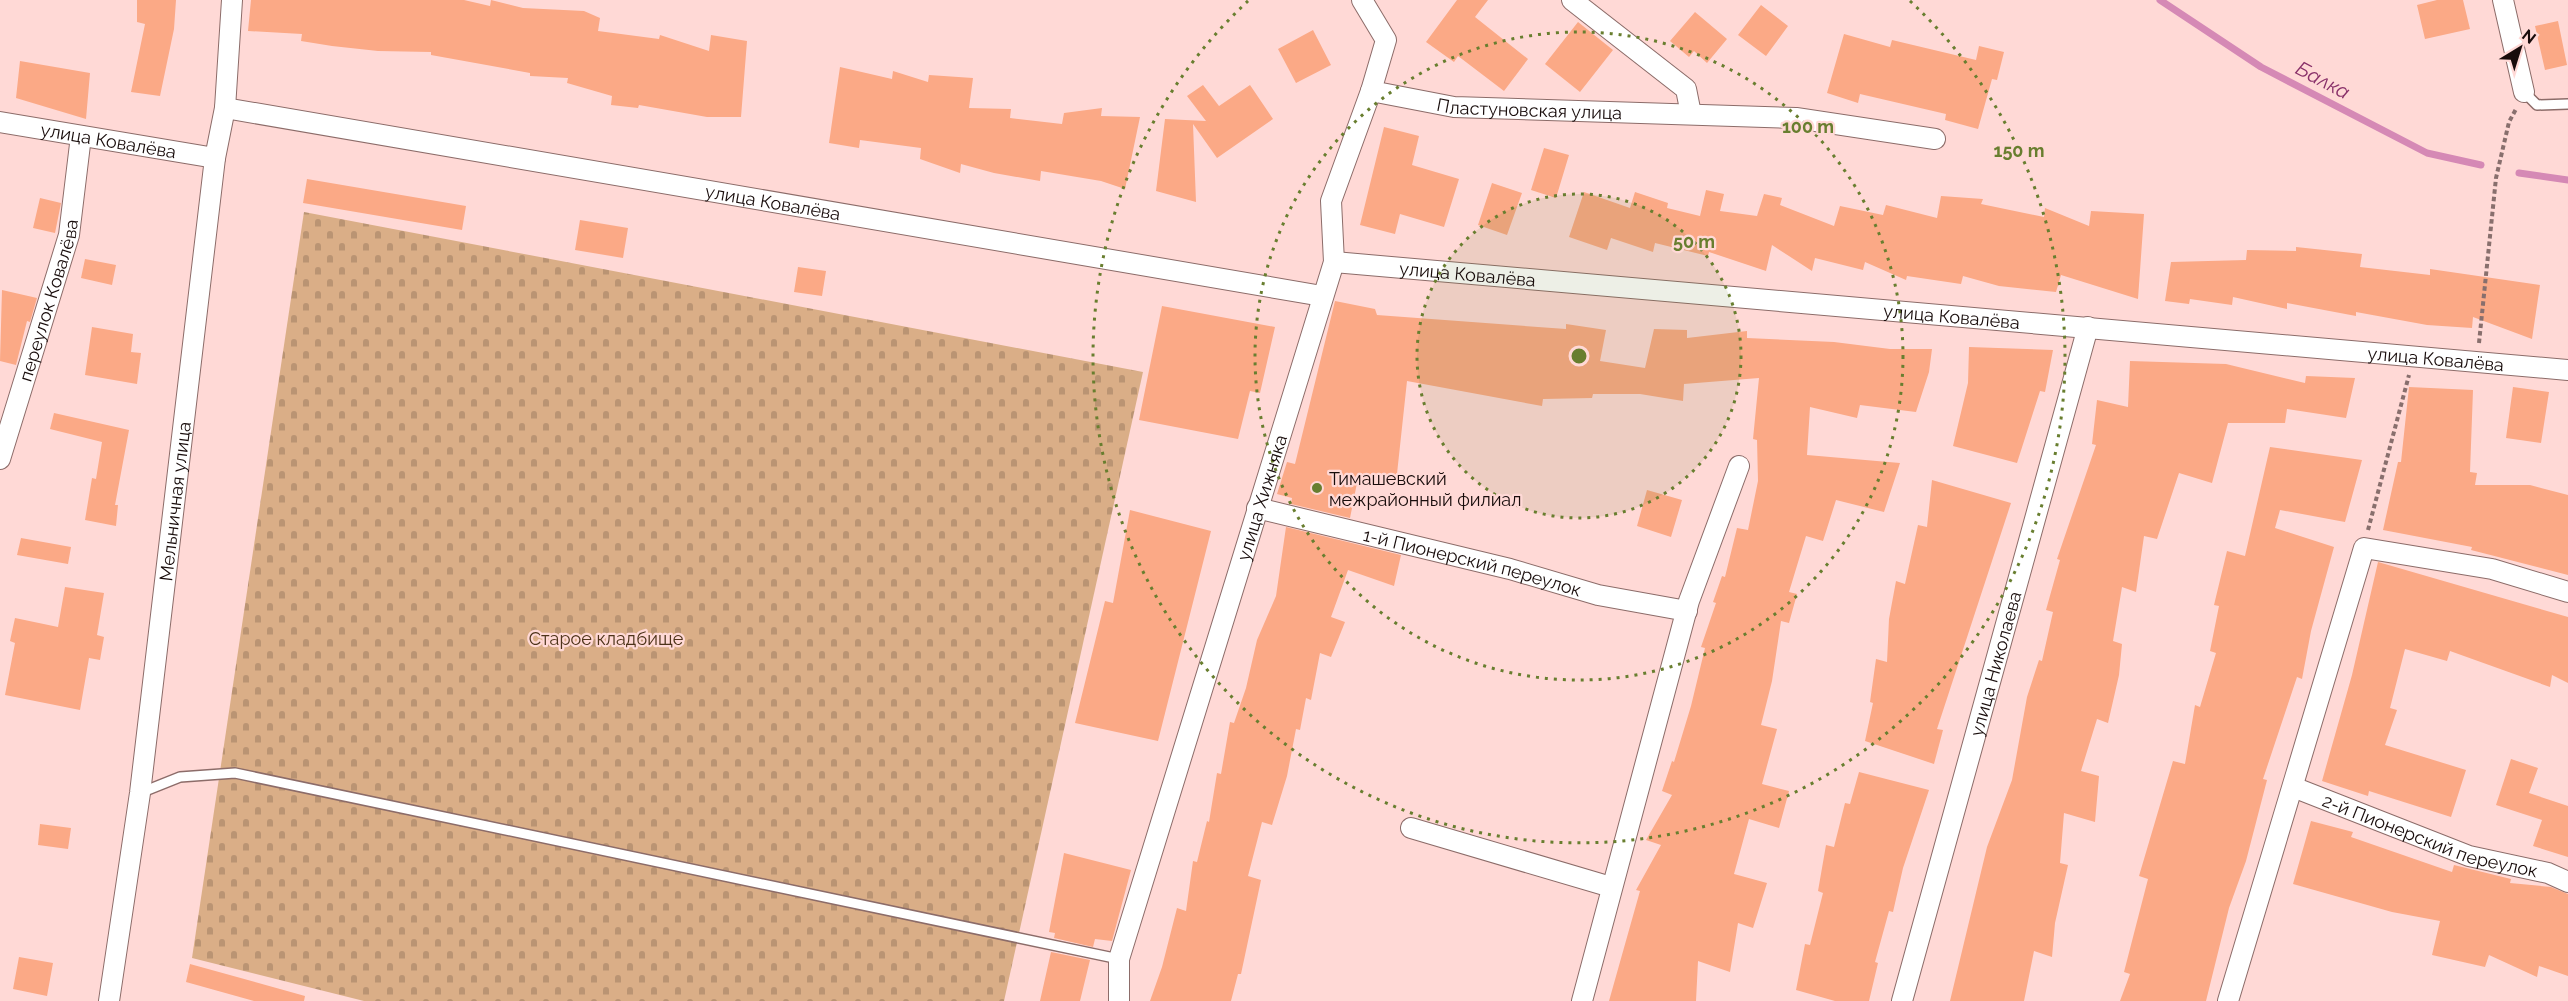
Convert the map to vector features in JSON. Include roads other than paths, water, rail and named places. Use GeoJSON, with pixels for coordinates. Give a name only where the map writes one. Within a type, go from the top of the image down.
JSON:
{"type":"FeatureCollection","features":[{"type":"Feature","properties":{"kind":"street","name":"Мельничная улица"},"geometry":{"type":"LineString","coordinates":[[109,1001],[140,793],[215,158],[225,108],[232,0]]}},
{"type":"Feature","properties":{"kind":"street","name":"улица Хижняка"},"geometry":{"type":"LineString","coordinates":[[1119,1001],[1119,959],[1334,262],[1331,201],[1371,91],[1386,39],[1362,0]]}},
{"type":"Feature","properties":{"kind":"street"},"geometry":{"type":"LineString","coordinates":[[1572,0],[1686,88],[1690,114]]}},
{"type":"Feature","properties":{"kind":"street"},"geometry":{"type":"LineString","coordinates":[[2503,0],[2524,92]]}},
{"type":"Feature","properties":{"kind":"street","name":"Пластуновская улица"},"geometry":{"type":"LineString","coordinates":[[1371,91],[1454,107],[1796,118],[1935,139]]}},
{"type":"Feature","properties":{"kind":"street","name":"улица Ковалёва"},"geometry":{"type":"LineString","coordinates":[[225,108],[1322,296]]}},
{"type":"Feature","properties":{"kind":"street","name":"улица Ковалёва"},"geometry":{"type":"LineString","coordinates":[[0,122],[215,158]]}},
{"type":"Feature","properties":{"kind":"street","name":"переулок Ковалёва"},"geometry":{"type":"LineString","coordinates":[[0,459],[69,235],[81,136]]}},
{"type":"Feature","properties":{"kind":"street","name":"улица Ковалёва"},"geometry":{"type":"LineString","coordinates":[[1334,262],[2568,370]]}},
{"type":"Feature","properties":{"kind":"street","name":"улица Николаева"},"geometry":{"type":"LineString","coordinates":[[1902,1001],[2088,327]]}},
{"type":"Feature","properties":{"kind":"street"},"geometry":{"type":"LineString","coordinates":[[1582,1001],[1687,611],[1739,466]]}},
{"type":"Feature","properties":{"kind":"street","name":"1-й Пионерский переулок"},"geometry":{"type":"LineString","coordinates":[[1257,508],[1510,569],[1598,595],[1687,611]]}},
{"type":"Feature","properties":{"kind":"street"},"geometry":{"type":"LineString","coordinates":[[2228,1001],[2364,548],[2492,569],[2568,592]]}},
{"type":"Feature","properties":{"kind":"street","name":"2-й Пионерский переулок"},"geometry":{"type":"LineString","coordinates":[[2293,787],[2469,856],[2548,873],[2568,882]]}},
{"type":"Feature","properties":{"kind":"street"},"geometry":{"type":"LineString","coordinates":[[1411,828],[1611,887]]}},
{"type":"Feature","properties":{"kind":"lane"},"geometry":{"type":"LineString","coordinates":[[2524,92],[2537,105],[2568,104]]}},
{"type":"Feature","properties":{"kind":"lane"},"geometry":{"type":"LineString","coordinates":[[140,793],[180,777],[235,773],[1119,959]]}},
{"type":"Feature","properties":{"kind":"waterway","name":"Балка"},"geometry":{"type":"LineString","coordinates":[[2160,0],[2261,67],[2427,153],[2481,165]]}},
{"type":"Feature","properties":{"kind":"waterway","name":"Балка"},"geometry":{"type":"LineString","coordinates":[[2519,173],[2568,180]]}},
{"type":"Feature","properties":{"kind":"place","name":"Тимашевский межрайонный филиал"},"geometry":{"type":"Point","coordinates":[1317,488]}},
{"type":"Feature","properties":{"kind":"park label","name":"Старое кладбище"},"geometry":{"type":"Point","coordinates":[606,638]}}]}
